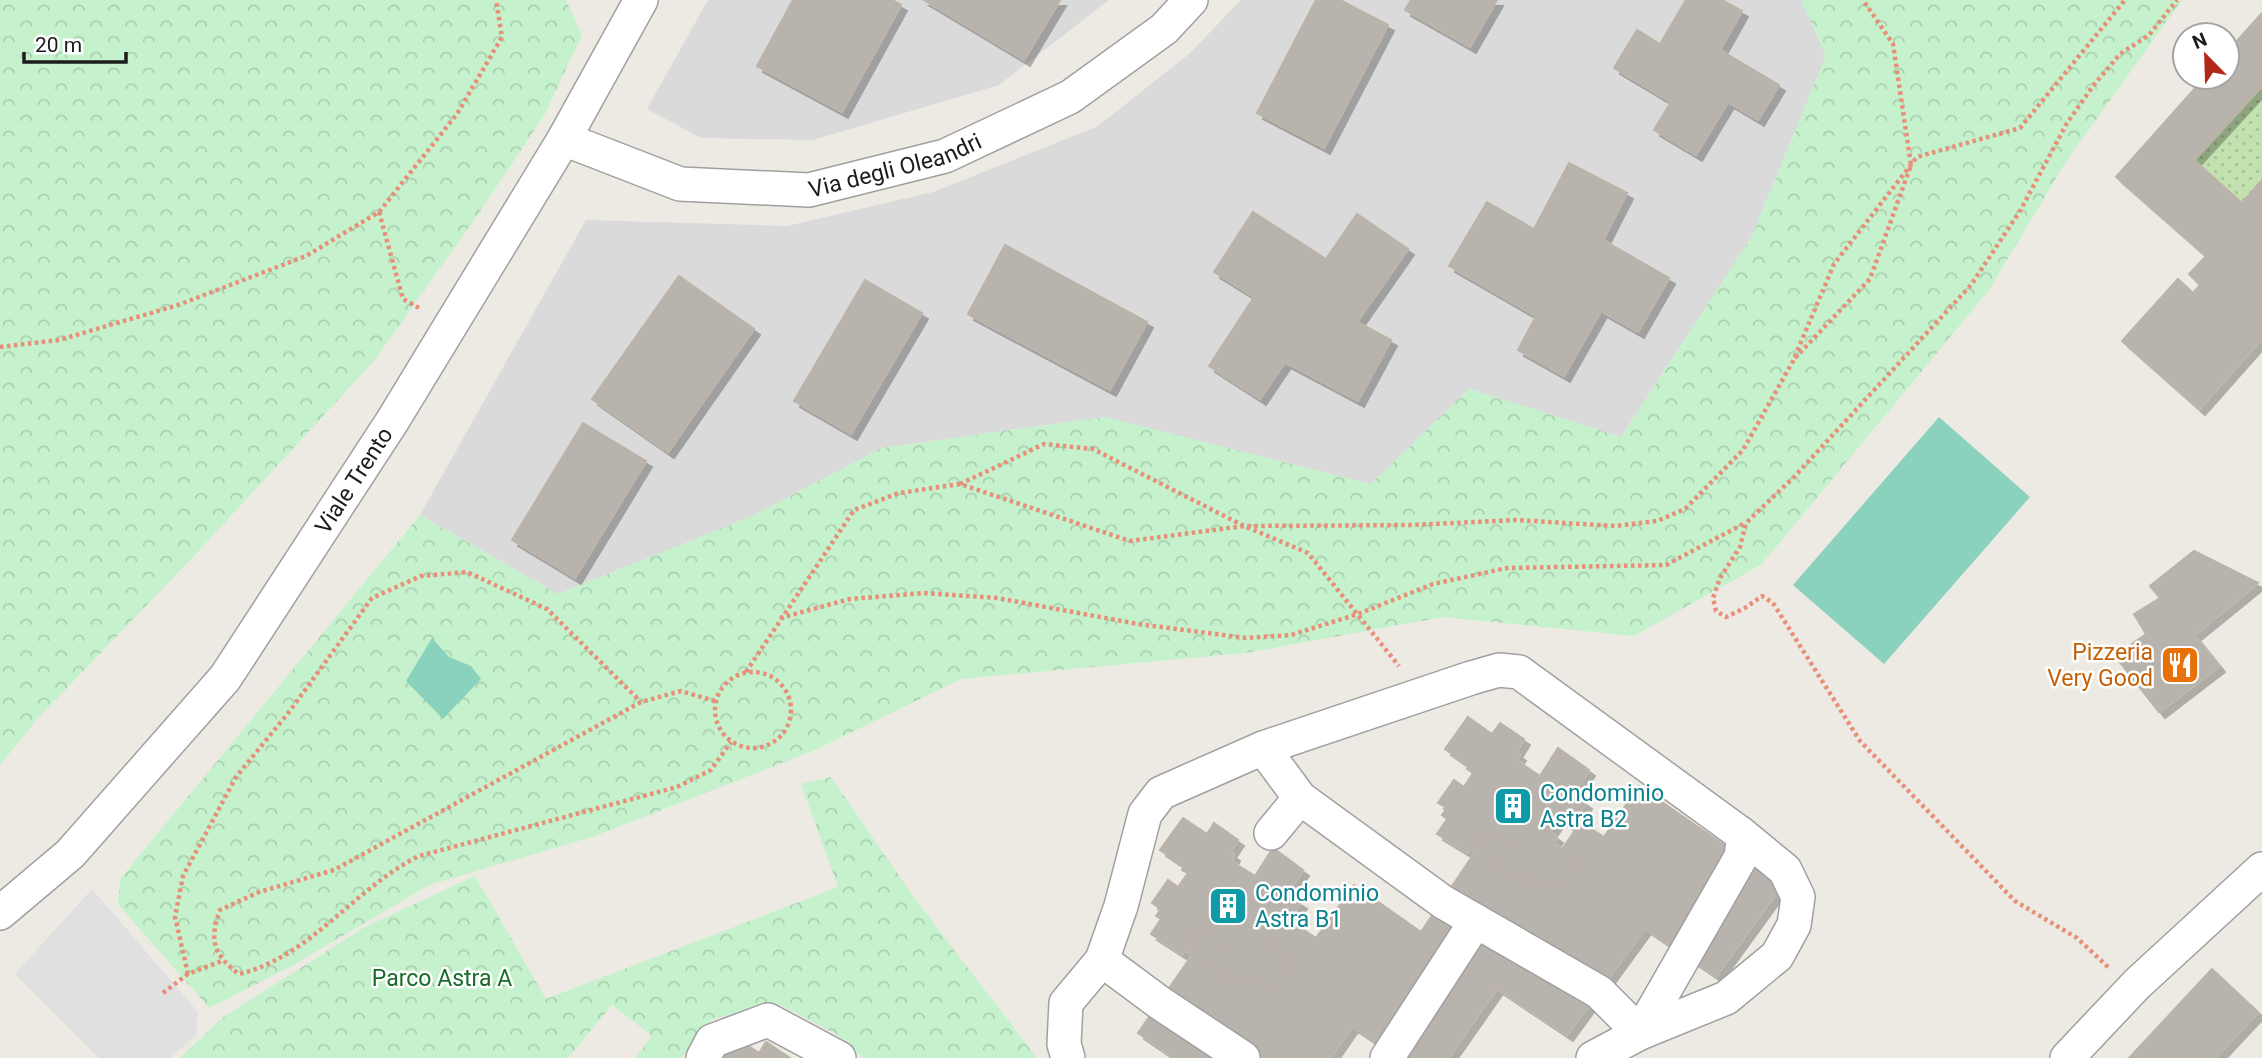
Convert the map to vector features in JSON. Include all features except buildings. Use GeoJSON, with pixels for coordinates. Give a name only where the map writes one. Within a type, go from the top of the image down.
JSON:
{"type":"FeatureCollection","features":[{"type":"Feature","properties":{"kind":"street","name":"Viale Trento"},"geometry":{"type":"LineString","coordinates":[[0,913],[70,854],[225,678],[393,421],[564,139],[641,0]]}},
{"type":"Feature","properties":{"kind":"street","name":"Via degli Oleandri"},"geometry":{"type":"LineString","coordinates":[[564,139],[680,184],[809,190],[945,156],[1070,97],[1164,29],[1191,0]]}},
{"type":"Feature","properties":{"kind":"street"},"geometry":{"type":"LineString","coordinates":[[1068,1058],[1064,1044],[1066,1003],[1102,960],[1121,906],[1146,814],[1161,793],[1195,775],[1263,748],[1499,670],[1519,673],[1740,833],[1784,870],[1798,897],[1794,925],[1777,956],[1727,998],[1640,1033],[1593,1058]]}},
{"type":"Feature","properties":{"kind":"street"},"geometry":{"type":"LineString","coordinates":[[1263,748],[1300,798],[1443,902],[1599,992],[1640,1033]]}},
{"type":"Feature","properties":{"kind":"street"},"geometry":{"type":"LineString","coordinates":[[1271,833],[1300,798]]}},
{"type":"Feature","properties":{"kind":"street"},"geometry":{"type":"LineString","coordinates":[[1640,1033],[1741,857],[1743,842],[1740,833]]}},
{"type":"Feature","properties":{"kind":"street"},"geometry":{"type":"LineString","coordinates":[[2067,1058],[2137,984],[2262,869]]}},
{"type":"Feature","properties":{"kind":"street"},"geometry":{"type":"LineString","coordinates":[[1387,1058],[1476,921]]}},
{"type":"Feature","properties":{"kind":"street"},"geometry":{"type":"LineString","coordinates":[[1102,960],[1160,1003],[1243,1058]]}},
{"type":"Feature","properties":{"kind":"street"},"geometry":{"type":"LineString","coordinates":[[703,1058],[712,1041],[768,1020],[839,1058]]}},
{"type":"Feature","properties":{"kind":"path"},"geometry":{"type":"LineString","coordinates":[[0,347],[59,340],[178,305],[306,256],[379,212],[457,114],[502,37],[496,0]]}},
{"type":"Feature","properties":{"kind":"path"},"geometry":{"type":"LineString","coordinates":[[1793,361],[1870,279],[1911,165],[1894,44],[1863,0]]}},
{"type":"Feature","properties":{"kind":"path"},"geometry":{"type":"LineString","coordinates":[[960,484],[1130,541],[1244,526],[1412,525],[1516,520],[1615,526],[1657,521],[1685,509],[1743,450],[1793,361],[1834,264],[1917,157],[2020,128],[2125,0]]}},
{"type":"Feature","properties":{"kind":"path"},"geometry":{"type":"LineString","coordinates":[[779,618],[850,599],[924,593],[997,598],[1138,624],[1246,638],[1291,635],[1358,614],[1433,584],[1507,568],[1666,565],[1746,523],[1794,477],[1971,285],[2020,211],[2067,123],[2093,86],[2120,54],[2149,35],[2177,0]]}},
{"type":"Feature","properties":{"kind":"path"},"geometry":{"type":"LineString","coordinates":[[379,212],[402,299],[451,324]]}},
{"type":"Feature","properties":{"kind":"path"},"geometry":{"type":"LineString","coordinates":[[746,672],[771,676],[780,683],[791,706],[786,730],[767,746],[742,748],[731,743],[716,724],[715,701],[727,682],[746,672],[779,618],[854,510],[899,493],[960,484],[1044,444],[1093,449],[1244,526],[1308,553],[1402,669],[1419,696]]}},
{"type":"Feature","properties":{"kind":"path"},"geometry":{"type":"LineString","coordinates":[[1746,523],[1740,547],[1720,578],[1713,598],[1716,611],[1726,617],[1762,596],[1773,603],[1860,741],[2015,901],[2077,938],[2102,962],[2137,984]]}},
{"type":"Feature","properties":{"kind":"path"},"geometry":{"type":"LineString","coordinates":[[188,974],[175,917],[183,876],[236,777],[289,712],[372,598],[421,576],[467,572],[547,608],[641,702]]}},
{"type":"Feature","properties":{"kind":"path"},"geometry":{"type":"LineString","coordinates":[[715,701],[681,691],[641,702],[334,870],[259,892],[220,910],[212,933],[222,961],[239,974],[263,968],[300,946],[393,869],[410,860],[677,788],[711,770],[731,743]]}},
{"type":"Feature","properties":{"kind":"path"},"geometry":{"type":"LineString","coordinates":[[163,993],[188,974],[222,961]]}},
{"type":"Feature","properties":{"kind":"shaded area"},"geometry":{"type":"Polygon","coordinates":[[[708,0],[1109,0],[999,85],[813,140],[701,138],[647,109],[708,0]]]}},
{"type":"Feature","properties":{"kind":"shaded area"},"geometry":{"type":"Polygon","coordinates":[[[1241,0],[1801,0],[1826,56],[1751,238],[1621,437],[1469,389],[1371,484],[1105,417],[882,448],[750,517],[558,594],[420,515],[586,220],[787,226],[933,192],[1098,126],[1189,54],[1241,0]]]}},
{"type":"Feature","properties":{"kind":"shaded area"},"geometry":{"type":"Polygon","coordinates":[[[92,889],[198,1012],[196,1035],[170,1058],[99,1058],[15,974],[92,889]]]}},
{"type":"Feature","properties":{"kind":"green space"},"geometry":{"type":"Polygon","coordinates":[[[0,0],[566,0],[582,35],[545,114],[374,361],[193,557],[39,717],[0,765],[0,0]]]}},
{"type":"Feature","properties":{"kind":"green space"},"geometry":{"type":"Polygon","coordinates":[[[1801,0],[2182,0],[2065,163],[1989,290],[1762,564],[1634,636],[1443,617],[1245,653],[961,679],[815,750],[595,836],[429,885],[290,967],[209,1008],[118,904],[120,879],[420,515],[558,594],[750,517],[882,448],[1105,417],[1371,484],[1469,389],[1621,437],[1751,238],[1826,56],[1801,0]]]}},
{"type":"Feature","properties":{"kind":"green space"},"geometry":{"type":"Polygon","coordinates":[[[2262,86],[2262,180],[2242,203],[2194,160],[2262,86]]]}},
{"type":"Feature","properties":{"kind":"green space"},"geometry":{"type":"Polygon","coordinates":[[[1939,417],[2030,497],[1884,664],[1793,585],[1939,417]]]}},
{"type":"Feature","properties":{"kind":"green space"},"geometry":{"type":"Polygon","coordinates":[[[432,638],[449,657],[471,666],[481,679],[443,719],[406,681],[432,638]]]}},
{"type":"Feature","properties":{"kind":"green space","name":"Parco Astra A"},"geometry":{"type":"Polygon","coordinates":[[[831,777],[915,899],[1037,1058],[863,1058],[836,1034],[781,1005],[712,1019],[681,1058],[635,1058],[652,1036],[612,1005],[568,1058],[180,1058],[222,1018],[365,927],[475,876],[546,999],[838,887],[801,784],[831,777]]]}},
{"type":"Feature","properties":{"kind":"place","name":"Pizzeria Very Good"},"geometry":{"type":"Point","coordinates":[2180,665]}},
{"type":"Feature","properties":{"kind":"place","name":"Condominio Astra B2"},"geometry":{"type":"Point","coordinates":[1513,806]}},
{"type":"Feature","properties":{"kind":"place","name":"Condominio Astra B1"},"geometry":{"type":"Point","coordinates":[1228,906]}}]}
